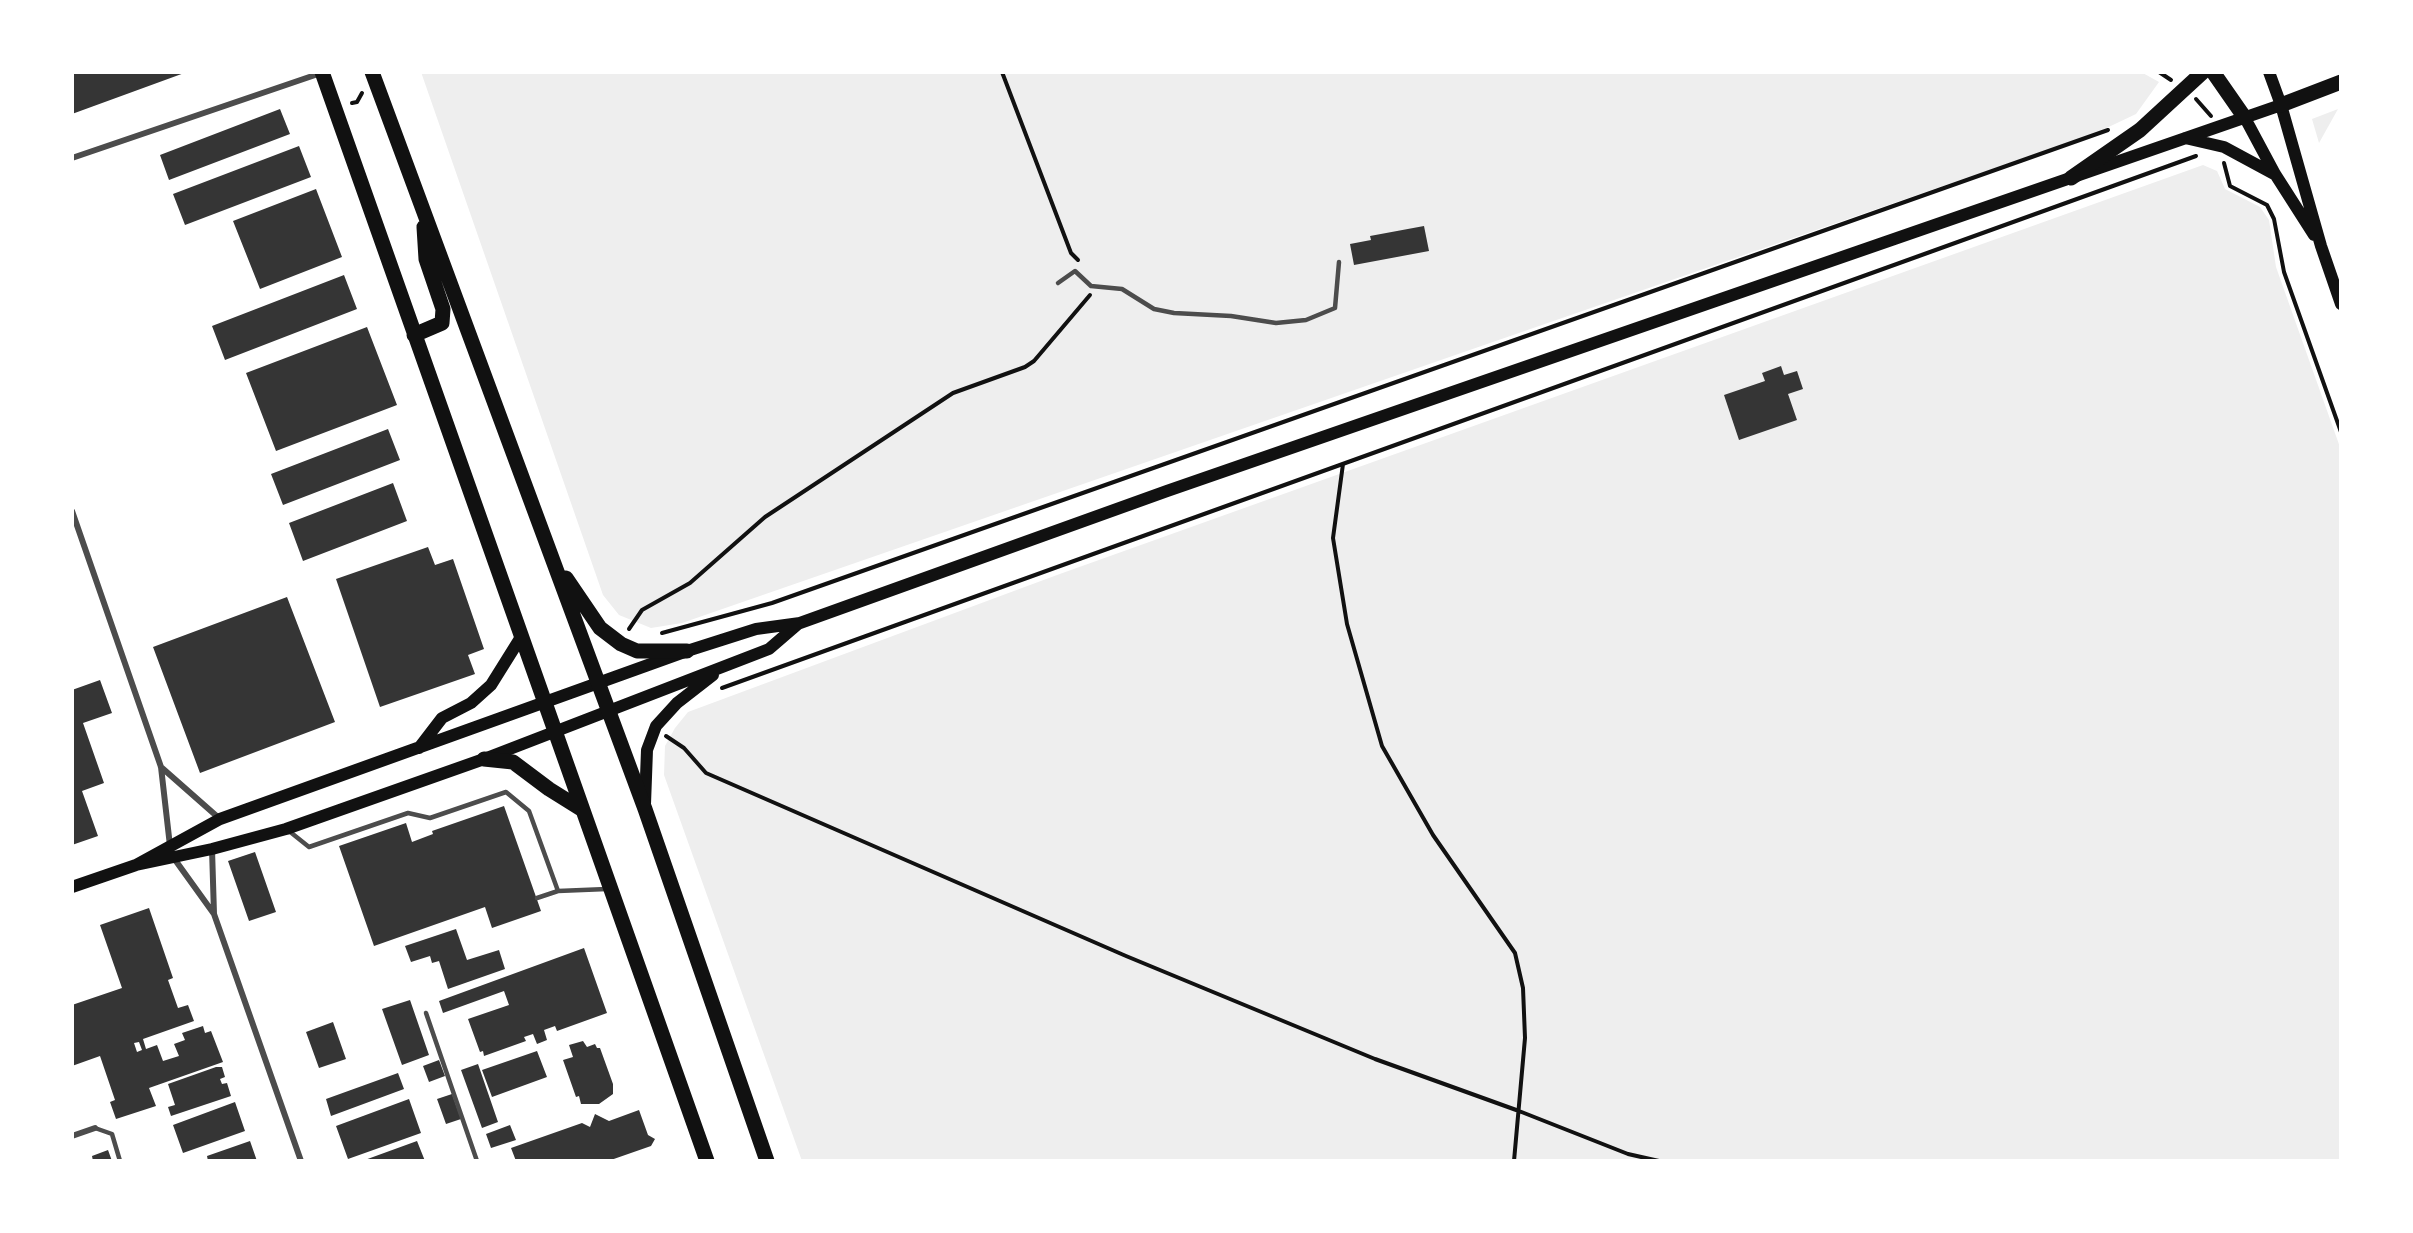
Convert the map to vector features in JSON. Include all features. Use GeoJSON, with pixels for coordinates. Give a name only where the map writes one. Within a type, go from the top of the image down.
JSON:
{"type":"FeatureCollection","features":[{"type":"Feature","properties":{"kind":"main road"},"geometry":{"type":"LineString","coordinates":[[372,72],[645,809],[767,1161]]}},
{"type":"Feature","properties":{"kind":"main road"},"geometry":{"type":"LineString","coordinates":[[2071,178],[2140,130],[2203,72]]}},
{"type":"Feature","properties":{"kind":"main road"},"geometry":{"type":"LineString","coordinates":[[2213,72],[2245,118],[2275,174],[2321,246]]}},
{"type":"Feature","properties":{"kind":"main road"},"geometry":{"type":"LineString","coordinates":[[2269,72],[2281,105],[2321,246],[2341,304]]}},
{"type":"Feature","properties":{"kind":"main road"},"geometry":{"type":"LineString","coordinates":[[322,73],[707,1161]]}},
{"type":"Feature","properties":{"kind":"main road"},"geometry":{"type":"LineString","coordinates":[[72,887],[172,852],[220,819],[687,651],[756,629],[800,623],[1167,490],[2245,118],[2341,81]]}},
{"type":"Feature","properties":{"kind":"main road"},"geometry":{"type":"LineString","coordinates":[[2185,138],[2224,147],[2275,174]]}},
{"type":"Feature","properties":{"kind":"main road"},"geometry":{"type":"LineString","coordinates":[[414,335],[442,323],[443,309],[426,259],[423,211]]}},
{"type":"Feature","properties":{"kind":"main road"},"geometry":{"type":"LineString","coordinates":[[550,553],[600,628],[621,644],[637,651],[687,651]]}},
{"type":"Feature","properties":{"kind":"main road"},"geometry":{"type":"LineString","coordinates":[[172,852],[212,849],[286,829],[484,759],[769,649],[800,623]]}},
{"type":"Feature","properties":{"kind":"main road"},"geometry":{"type":"LineString","coordinates":[[418,749],[442,718],[471,703],[491,685],[521,637]]}},
{"type":"Feature","properties":{"kind":"main road"},"geometry":{"type":"LineString","coordinates":[[645,809],[647,750],[656,726],[677,703],[723,667]]}},
{"type":"Feature","properties":{"kind":"main road"},"geometry":{"type":"LineString","coordinates":[[484,759],[513,762],[581,809]]}},
{"type":"Feature","properties":{"kind":"street"},"geometry":{"type":"LineString","coordinates":[[72,158],[322,73]]}},
{"type":"Feature","properties":{"kind":"street"},"geometry":{"type":"LineString","coordinates":[[72,511],[161,766],[172,852],[214,915],[301,1161]]}},
{"type":"Feature","properties":{"kind":"street"},"geometry":{"type":"LineString","coordinates":[[161,766],[220,819]]}},
{"type":"Feature","properties":{"kind":"street"},"geometry":{"type":"LineString","coordinates":[[212,849],[214,915]]}},
{"type":"Feature","properties":{"kind":"street"},"geometry":{"type":"LineString","coordinates":[[72,1136],[95,1128]]}},
{"type":"Feature","properties":{"kind":"lane"},"geometry":{"type":"LineString","coordinates":[[1058,283],[1076,271],[1091,286],[1122,289],[1154,309],[1174,313],[1231,316],[1276,323],[1306,321],[1335,308],[1339,262]]}},
{"type":"Feature","properties":{"kind":"lane"},"geometry":{"type":"LineString","coordinates":[[286,829],[309,847],[408,813],[430,818],[506,792],[529,811],[558,891]]}},
{"type":"Feature","properties":{"kind":"lane"},"geometry":{"type":"LineString","coordinates":[[537,898],[558,891],[609,888]]}},
{"type":"Feature","properties":{"kind":"lane"},"geometry":{"type":"LineString","coordinates":[[426,1013],[477,1161]]}},
{"type":"Feature","properties":{"kind":"lane"},"geometry":{"type":"LineString","coordinates":[[95,1128],[112,1134],[120,1161]]}},
{"type":"Feature","properties":{"kind":"path"},"geometry":{"type":"LineString","coordinates":[[637,631],[629,629],[642,610],[690,583],[765,517],[953,393],[1025,367],[1034,361],[1090,296],[1088,271],[1071,253],[1002,72]]}},
{"type":"Feature","properties":{"kind":"path"},"geometry":{"type":"LineString","coordinates":[[2159,72],[2171,79],[2164,87]]}},
{"type":"Feature","properties":{"kind":"path"},"geometry":{"type":"LineString","coordinates":[[2194,98],[2212,116]]}},
{"type":"Feature","properties":{"kind":"path"},"geometry":{"type":"LineString","coordinates":[[655,635],[772,603],[2116,126]]}},
{"type":"Feature","properties":{"kind":"path"},"geometry":{"type":"LineString","coordinates":[[711,692],[2201,155]]}},
{"type":"Feature","properties":{"kind":"path"},"geometry":{"type":"LineString","coordinates":[[2217,157],[2223,160],[2230,186],[2267,205],[2274,219],[2284,272],[2341,432]]}},
{"type":"Feature","properties":{"kind":"path"},"geometry":{"type":"LineString","coordinates":[[1343,464],[1333,538],[1347,624],[1382,746],[1432,835],[1515,953],[1523,988],[1525,1038],[1514,1161]]}},
{"type":"Feature","properties":{"kind":"path"},"geometry":{"type":"LineString","coordinates":[[661,734],[684,748],[706,773],[1238,1004],[1375,1059],[1519,1111],[1628,1154],[1659,1161]]}},
{"type":"Feature","properties":{"kind":"path"},"geometry":{"type":"LineString","coordinates":[[1628,1154],[1628,1161]]}},
{"type":"Feature","properties":{"kind":"shaded area"},"geometry":{"type":"Polygon","coordinates":[[[421,72],[2141,72],[2159,82],[2136,114],[2096,133],[682,623],[651,628],[619,615],[603,595],[421,72]]]}},
{"type":"Feature","properties":{"kind":"shaded area"},"geometry":{"type":"Polygon","coordinates":[[[2338,109],[2319,143],[2312,119],[2338,109]]]}},
{"type":"Feature","properties":{"kind":"shaded area"},"geometry":{"type":"Polygon","coordinates":[[[2203,165],[2217,171],[2225,189],[2260,207],[2269,220],[2276,267],[2341,450],[2341,1161],[802,1161],[664,775],[665,746],[675,728],[688,712],[1057,575],[2203,165]]]}},
{"type":"Feature","properties":{"kind":"building"},"geometry":{"type":"Polygon","coordinates":[[[72,72],[187,72],[72,114],[72,72]]]}},
{"type":"Feature","properties":{"kind":"building"},"geometry":{"type":"Polygon","coordinates":[[[280,109],[290,134],[169,180],[160,155],[280,109]]]}},
{"type":"Feature","properties":{"kind":"building"},"geometry":{"type":"Polygon","coordinates":[[[299,146],[311,177],[185,225],[173,194],[299,146]]]}},
{"type":"Feature","properties":{"kind":"building"},"geometry":{"type":"Polygon","coordinates":[[[316,189],[342,257],[260,289],[233,221],[316,189]]]}},
{"type":"Feature","properties":{"kind":"building"},"geometry":{"type":"Polygon","coordinates":[[[1424,226],[1429,251],[1354,265],[1350,244],[1371,240],[1370,236],[1424,226]]]}},
{"type":"Feature","properties":{"kind":"building"},"geometry":{"type":"Polygon","coordinates":[[[344,275],[357,309],[225,360],[212,326],[344,275]]]}},
{"type":"Feature","properties":{"kind":"building"},"geometry":{"type":"Polygon","coordinates":[[[367,327],[397,405],[276,451],[246,373],[367,327]]]}},
{"type":"Feature","properties":{"kind":"building"},"geometry":{"type":"Polygon","coordinates":[[[1781,366],[1784,375],[1797,371],[1803,389],[1788,394],[1797,420],[1739,440],[1724,395],[1765,381],[1762,373],[1781,366]]]}},
{"type":"Feature","properties":{"kind":"building"},"geometry":{"type":"Polygon","coordinates":[[[388,429],[400,460],[283,505],[271,474],[388,429]]]}},
{"type":"Feature","properties":{"kind":"building"},"geometry":{"type":"Polygon","coordinates":[[[393,483],[407,521],[303,561],[289,523],[393,483]]]}},
{"type":"Feature","properties":{"kind":"building"},"geometry":{"type":"Polygon","coordinates":[[[428,547],[435,565],[453,559],[484,649],[468,655],[475,674],[380,707],[336,579],[428,547]]]}},
{"type":"Feature","properties":{"kind":"building"},"geometry":{"type":"Polygon","coordinates":[[[287,597],[335,722],[200,773],[153,647],[287,597]]]}},
{"type":"Feature","properties":{"kind":"building"},"geometry":{"type":"Polygon","coordinates":[[[100,680],[112,713],[83,723],[104,783],[82,791],[98,836],[72,845],[72,690],[100,680]]]}},
{"type":"Feature","properties":{"kind":"building"},"geometry":{"type":"Polygon","coordinates":[[[504,806],[541,911],[492,928],[485,907],[374,946],[339,846],[406,823],[412,842],[433,834],[432,831],[504,806]]]}},
{"type":"Feature","properties":{"kind":"building"},"geometry":{"type":"Polygon","coordinates":[[[255,852],[276,912],[249,921],[228,861],[255,852]]]}},
{"type":"Feature","properties":{"kind":"building"},"geometry":{"type":"Polygon","coordinates":[[[149,908],[173,978],[168,980],[178,1008],[188,1005],[194,1021],[143,1039],[146,1049],[157,1045],[163,1061],[179,1056],[174,1044],[185,1040],[182,1033],[203,1026],[205,1033],[211,1031],[223,1062],[149,1088],[156,1106],[116,1119],[110,1102],[115,1100],[100,1056],[72,1066],[72,1005],[122,988],[100,925],[149,908]],[[139,1042],[134,1043],[137,1052],[142,1050],[139,1042]]]}},
{"type":"Feature","properties":{"kind":"building"},"geometry":{"type":"Polygon","coordinates":[[[456,929],[467,960],[499,950],[505,969],[448,989],[439,961],[432,963],[430,956],[411,962],[405,946],[456,929]]]}},
{"type":"Feature","properties":{"kind":"building"},"geometry":{"type":"Polygon","coordinates":[[[584,948],[607,1013],[557,1031],[555,1026],[544,1030],[547,1040],[537,1044],[533,1034],[524,1037],[526,1041],[484,1056],[483,1051],[480,1052],[468,1019],[509,1005],[504,991],[443,1013],[439,1001],[584,948]]]}},
{"type":"Feature","properties":{"kind":"building"},"geometry":{"type":"Polygon","coordinates":[[[410,1000],[429,1055],[402,1065],[382,1009],[410,1000]]]}},
{"type":"Feature","properties":{"kind":"building"},"geometry":{"type":"Polygon","coordinates":[[[333,1022],[346,1059],[319,1068],[306,1032],[333,1022]]]}},
{"type":"Feature","properties":{"kind":"building"},"geometry":{"type":"Polygon","coordinates":[[[583,1041],[587,1047],[595,1044],[597,1048],[600,1048],[613,1084],[613,1094],[599,1104],[581,1104],[579,1096],[576,1097],[563,1060],[573,1057],[569,1045],[583,1041]]]}},
{"type":"Feature","properties":{"kind":"building"},"geometry":{"type":"Polygon","coordinates":[[[537,1051],[547,1077],[492,1097],[482,1070],[537,1051]]]}},
{"type":"Feature","properties":{"kind":"building"},"geometry":{"type":"Polygon","coordinates":[[[439,1060],[445,1076],[429,1082],[423,1066],[439,1060]]]}},
{"type":"Feature","properties":{"kind":"building"},"geometry":{"type":"Polygon","coordinates":[[[478,1064],[498,1122],[482,1128],[461,1070],[478,1064]]]}},
{"type":"Feature","properties":{"kind":"building"},"geometry":{"type":"Polygon","coordinates":[[[216,1067],[222,1067],[225,1077],[220,1079],[222,1084],[227,1083],[231,1096],[171,1116],[168,1107],[175,1105],[168,1084],[216,1067]]]}},
{"type":"Feature","properties":{"kind":"building"},"geometry":{"type":"Polygon","coordinates":[[[398,1073],[404,1089],[331,1116],[326,1099],[398,1073]]]}},
{"type":"Feature","properties":{"kind":"building"},"geometry":{"type":"Polygon","coordinates":[[[452,1094],[461,1119],[446,1124],[437,1099],[452,1094]]]}},
{"type":"Feature","properties":{"kind":"building"},"geometry":{"type":"Polygon","coordinates":[[[409,1099],[421,1133],[348,1159],[336,1126],[409,1099]]]}},
{"type":"Feature","properties":{"kind":"building"},"geometry":{"type":"Polygon","coordinates":[[[235,1102],[245,1131],[183,1153],[173,1125],[235,1102]]]}},
{"type":"Feature","properties":{"kind":"building"},"geometry":{"type":"Polygon","coordinates":[[[639,1110],[648,1135],[655,1139],[651,1146],[608,1161],[516,1161],[511,1148],[582,1123],[590,1127],[595,1114],[609,1121],[639,1110]]]}},
{"type":"Feature","properties":{"kind":"building"},"geometry":{"type":"Polygon","coordinates":[[[510,1125],[516,1140],[491,1148],[486,1134],[510,1125]]]}},
{"type":"Feature","properties":{"kind":"building"},"geometry":{"type":"Polygon","coordinates":[[[250,1141],[257,1161],[208,1161],[207,1156],[250,1141]]]}},
{"type":"Feature","properties":{"kind":"building"},"geometry":{"type":"Polygon","coordinates":[[[417,1141],[425,1161],[362,1161],[417,1141]]]}},
{"type":"Feature","properties":{"kind":"building"},"geometry":{"type":"Polygon","coordinates":[[[108,1150],[112,1161],[93,1161],[92,1156],[108,1150]]]}}]}
